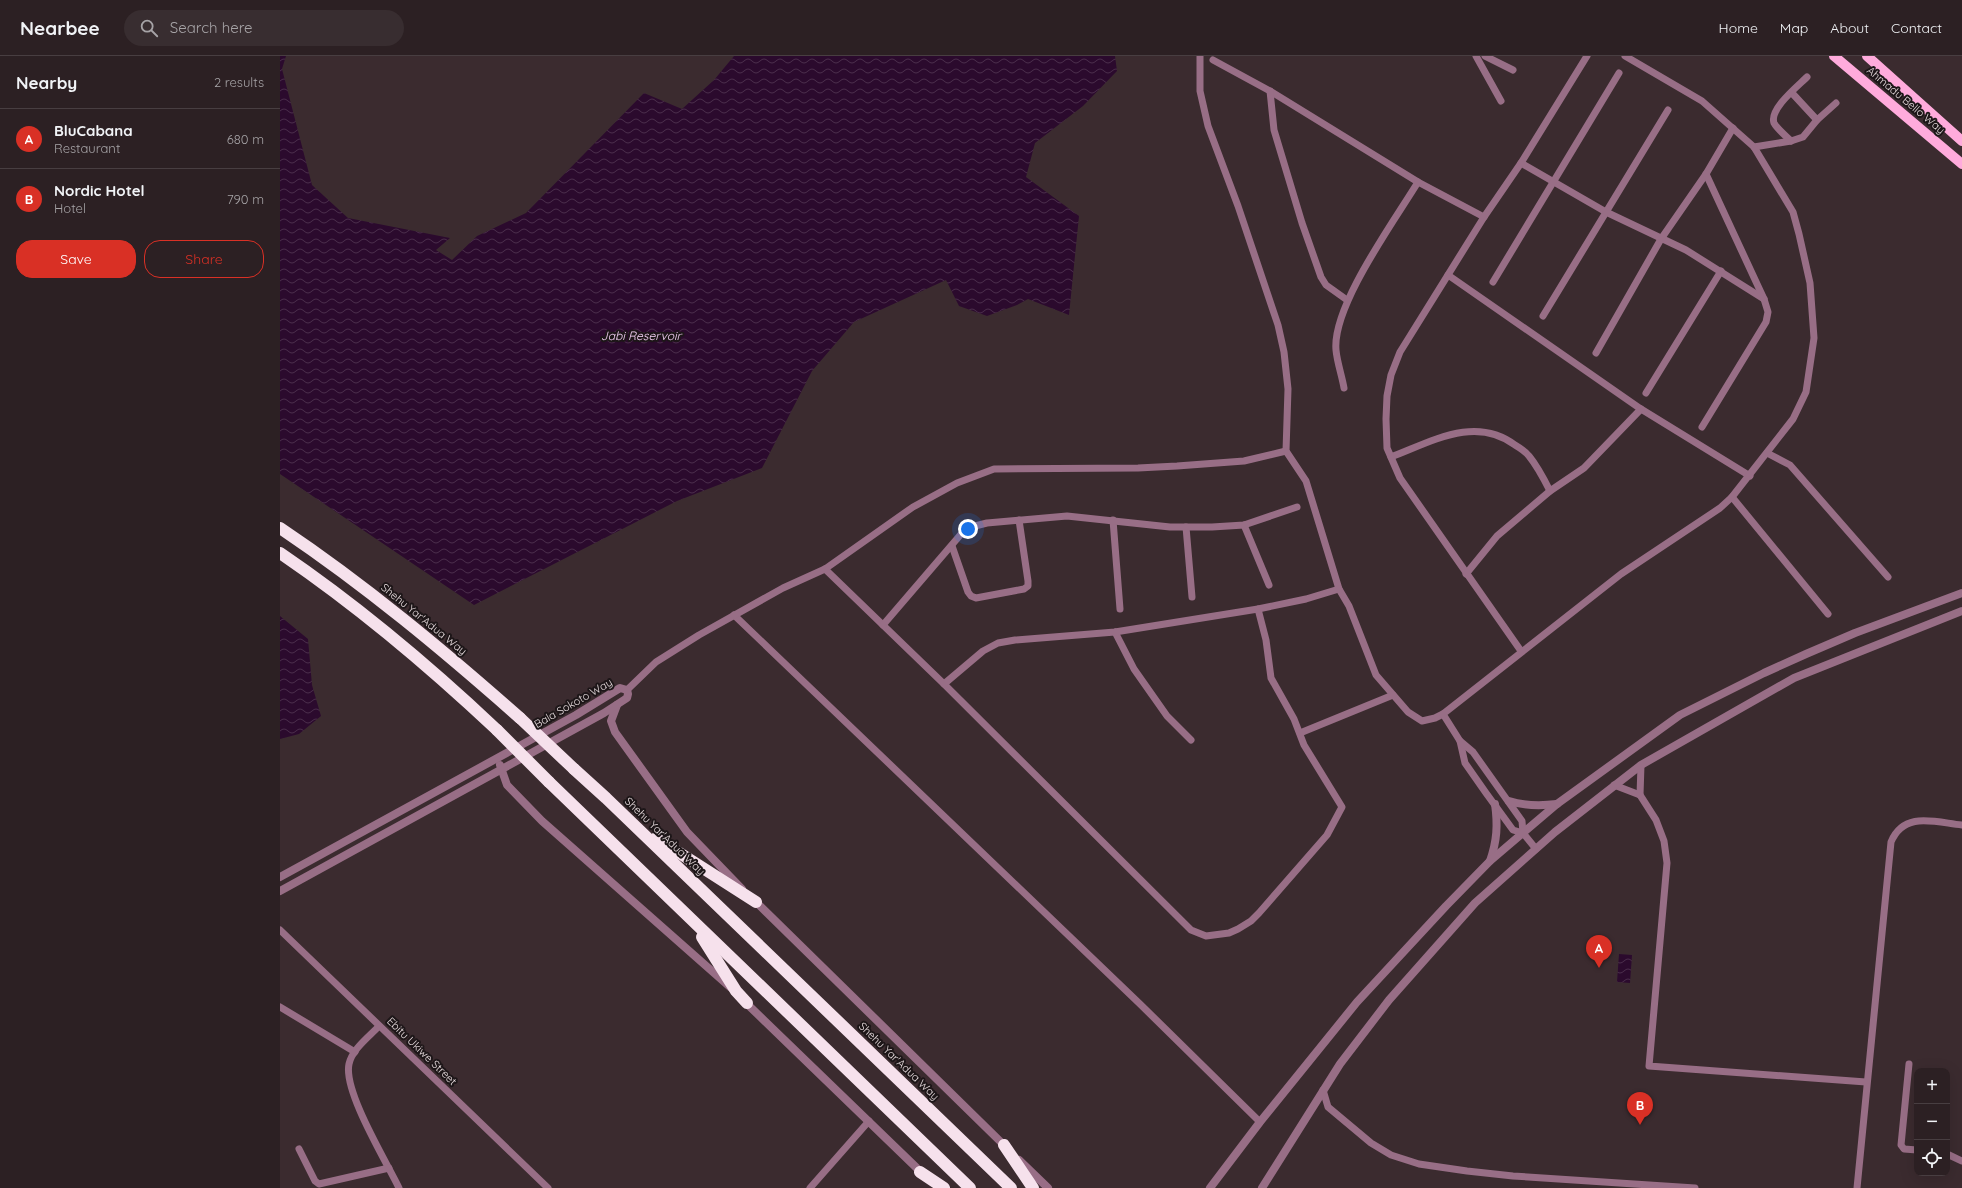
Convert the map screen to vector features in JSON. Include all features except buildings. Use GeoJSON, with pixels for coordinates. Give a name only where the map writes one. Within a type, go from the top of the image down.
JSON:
{"type":"FeatureCollection","features":[{"type":"Feature","properties":{"kind":"highway","name":"Shehu Yar'Adua Way"},"geometry":{"type":"LineString","coordinates":[[280,528],[395,611],[436,644],[520,718],[606,798],[1011,1188]]}},
{"type":"Feature","properties":{"kind":"highway"},"geometry":{"type":"LineString","coordinates":[[280,554],[342,597],[427,665],[497,730],[650,880],[970,1188]]}},
{"type":"Feature","properties":{"kind":"highway"},"geometry":{"type":"LineString","coordinates":[[606,798],[652,835],[756,902]]}},
{"type":"Feature","properties":{"kind":"highway"},"geometry":{"type":"LineString","coordinates":[[650,880],[702,937],[729,981],[747,1003]]}},
{"type":"Feature","properties":{"kind":"highway"},"geometry":{"type":"LineString","coordinates":[[1004,1145],[1033,1188]]}},
{"type":"Feature","properties":{"kind":"highway"},"geometry":{"type":"LineString","coordinates":[[920,1172],[944,1188]]}},
{"type":"Feature","properties":{"kind":"main road","name":"Ahmadu Bello Way"},"geometry":{"type":"LineString","coordinates":[[1834,56],[1937,141],[1962,164]]}},
{"type":"Feature","properties":{"kind":"main road","name":"Ahmadu Bello Way"},"geometry":{"type":"LineString","coordinates":[[1867,56],[1962,141]]}},
{"type":"Feature","properties":{"kind":"street"},"geometry":{"type":"LineString","coordinates":[[1200,56],[1200,91],[1208,126],[1238,206],[1278,325],[1284,352],[1288,389],[1286,452],[1306,481],[1309,488],[1317,521],[1339,589],[1349,606],[1376,675],[1408,712],[1422,721],[1435,718],[1443,714],[1521,651],[1621,574],[1720,508],[1732,497],[1750,476],[1793,419],[1806,392],[1814,338],[1810,283],[1794,212],[1754,147],[1702,101],[1626,56]]}},
{"type":"Feature","properties":{"kind":"street"},"geometry":{"type":"LineString","coordinates":[[1476,56],[1501,101]]}},
{"type":"Feature","properties":{"kind":"street"},"geometry":{"type":"LineString","coordinates":[[1484,56],[1513,70]]}},
{"type":"Feature","properties":{"kind":"street"},"geometry":{"type":"LineString","coordinates":[[1521,651],[1400,478],[1387,448],[1387,396],[1391,375],[1400,352],[1484,217],[1521,163],[1586,56]]}},
{"type":"Feature","properties":{"kind":"street"},"geometry":{"type":"LineString","coordinates":[[1213,60],[1270,91],[1418,182],[1484,217]]}},
{"type":"Feature","properties":{"kind":"street"},"geometry":{"type":"LineString","coordinates":[[1493,282],[1619,73]]}},
{"type":"Feature","properties":{"kind":"street"},"geometry":{"type":"LineString","coordinates":[[1791,141],[1775,124],[1772,117],[1776,109],[1807,77]]}},
{"type":"Feature","properties":{"kind":"street"},"geometry":{"type":"LineString","coordinates":[[1270,91],[1274,130],[1302,223],[1321,278],[1326,285],[1347,300]]}},
{"type":"Feature","properties":{"kind":"street"},"geometry":{"type":"LineString","coordinates":[[1792,93],[1817,120]]}},
{"type":"Feature","properties":{"kind":"street"},"geometry":{"type":"LineString","coordinates":[[1754,147],[1791,141],[1802,137],[1817,120],[1836,103]]}},
{"type":"Feature","properties":{"kind":"street"},"geometry":{"type":"LineString","coordinates":[[1543,316],[1668,110]]}},
{"type":"Feature","properties":{"kind":"street"},"geometry":{"type":"LineString","coordinates":[[1596,353],[1661,239],[1706,174],[1733,128]]}},
{"type":"Feature","properties":{"kind":"street"},"geometry":{"type":"LineString","coordinates":[[1521,163],[1606,212],[1686,250],[1764,299]]}},
{"type":"Feature","properties":{"kind":"street"},"geometry":{"type":"LineString","coordinates":[[1702,427],[1766,322],[1768,312],[1764,299],[1706,174]]}},
{"type":"Feature","properties":{"kind":"street"},"geometry":{"type":"LineString","coordinates":[[1344,388],[1336,350],[1337,333],[1347,300],[1418,182]]}},
{"type":"Feature","properties":{"kind":"street"},"geometry":{"type":"LineString","coordinates":[[1646,393],[1721,271]]}},
{"type":"Feature","properties":{"kind":"street"},"geometry":{"type":"LineString","coordinates":[[1448,275],[1641,409],[1750,476]]}},
{"type":"Feature","properties":{"kind":"street"},"geometry":{"type":"LineString","coordinates":[[1466,574],[1498,536],[1550,491],[1584,468],[1641,409]]}},
{"type":"Feature","properties":{"kind":"street"},"geometry":{"type":"LineString","coordinates":[[1391,457],[1454,433],[1472,430],[1492,433],[1507,439],[1529,455],[1550,491]]}},
{"type":"Feature","properties":{"kind":"street"},"geometry":{"type":"LineString","coordinates":[[627,690],[656,662],[784,588],[824,569],[913,508],[957,483],[994,469],[1169,466],[1244,461],[1286,452]]}},
{"type":"Feature","properties":{"kind":"street"},"geometry":{"type":"LineString","coordinates":[[1767,453],[1790,465],[1888,577]]}},
{"type":"Feature","properties":{"kind":"street"},"geometry":{"type":"LineString","coordinates":[[1732,497],[1828,614]]}},
{"type":"Feature","properties":{"kind":"street"},"geometry":{"type":"LineString","coordinates":[[883,624],[962,533],[971,527],[987,523],[1067,516],[1186,528],[1244,525],[1297,507]]}},
{"type":"Feature","properties":{"kind":"street"},"geometry":{"type":"LineString","coordinates":[[952,546],[968,592],[971,596],[976,598],[1024,589],[1028,586],[1028,581],[1019,520]]}},
{"type":"Feature","properties":{"kind":"street"},"geometry":{"type":"LineString","coordinates":[[1113,520],[1120,609]]}},
{"type":"Feature","properties":{"kind":"street"},"geometry":{"type":"LineString","coordinates":[[1244,525],[1269,585]]}},
{"type":"Feature","properties":{"kind":"street"},"geometry":{"type":"LineString","coordinates":[[1186,528],[1192,597]]}},
{"type":"Feature","properties":{"kind":"street"},"geometry":{"type":"LineString","coordinates":[[824,569],[944,684],[1191,930],[1206,936],[1229,933],[1238,929],[1260,913],[1327,835],[1342,807],[1304,745],[1300,733],[1272,678],[1266,640],[1258,609]]}},
{"type":"Feature","properties":{"kind":"street"},"geometry":{"type":"LineString","coordinates":[[944,684],[983,651],[998,643],[1015,640],[1116,632],[1258,609],[1306,599],[1339,589]]}},
{"type":"Feature","properties":{"kind":"street"},"geometry":{"type":"LineString","coordinates":[[1210,1188],[1260,1122],[1357,1002],[1490,861],[1557,804],[1680,715],[1764,673],[1806,654],[1855,633],[1962,593]]}},
{"type":"Feature","properties":{"kind":"street"},"geometry":{"type":"LineString","coordinates":[[1262,1188],[1288,1149],[1312,1106],[1340,1064],[1399,989],[1476,903],[1536,849],[1614,785],[1641,765],[1794,678],[1962,611]]}},
{"type":"Feature","properties":{"kind":"street"},"geometry":{"type":"LineString","coordinates":[[734,616],[1134,998],[1260,1122]]}},
{"type":"Feature","properties":{"kind":"street"},"geometry":{"type":"LineString","coordinates":[[1116,632],[1134,669],[1167,716],[1191,740]]}},
{"type":"Feature","properties":{"kind":"street","name":"Bala Sokoto Way"},"geometry":{"type":"LineString","coordinates":[[280,877],[576,715],[620,688],[627,690],[627,698],[617,705],[280,891]]}},
{"type":"Feature","properties":{"kind":"street"},"geometry":{"type":"LineString","coordinates":[[1300,733],[1393,695]]}},
{"type":"Feature","properties":{"kind":"street"},"geometry":{"type":"LineString","coordinates":[[615,732],[611,721],[617,705]]}},
{"type":"Feature","properties":{"kind":"street"},"geometry":{"type":"LineString","coordinates":[[576,715],[585,712],[598,716],[615,732],[687,832],[756,902],[1048,1188]]}},
{"type":"Feature","properties":{"kind":"street"},"geometry":{"type":"LineString","coordinates":[[1443,714],[1460,741],[1473,752],[1522,821],[1523,833]]}},
{"type":"Feature","properties":{"kind":"street"},"geometry":{"type":"LineString","coordinates":[[1460,741],[1465,763],[1513,830],[1523,833],[1536,849]]}},
{"type":"Feature","properties":{"kind":"street"},"geometry":{"type":"LineString","coordinates":[[507,785],[501,770],[502,760],[508,752]]}},
{"type":"Feature","properties":{"kind":"street"},"geometry":{"type":"LineString","coordinates":[[1641,765],[1640,795],[1656,820],[1664,841],[1667,863],[1649,1066],[1866,1082]]}},
{"type":"Feature","properties":{"kind":"street"},"geometry":{"type":"LineString","coordinates":[[486,777],[498,779],[507,785],[542,821],[681,942],[747,1003],[938,1188]]}},
{"type":"Feature","properties":{"kind":"street"},"geometry":{"type":"LineString","coordinates":[[1614,785],[1640,795]]}},
{"type":"Feature","properties":{"kind":"street"},"geometry":{"type":"LineString","coordinates":[[1508,801],[1540,806],[1557,804]]}},
{"type":"Feature","properties":{"kind":"street"},"geometry":{"type":"LineString","coordinates":[[1490,861],[1496,844],[1498,825],[1495,804]]}},
{"type":"Feature","properties":{"kind":"street"},"geometry":{"type":"LineString","coordinates":[[1857,1188],[1866,1082],[1891,842],[1898,829],[1909,822],[1920,821],[1962,825]]}},
{"type":"Feature","properties":{"kind":"street","name":"Ebitu Ukiwe Street"},"geometry":{"type":"LineString","coordinates":[[280,930],[548,1188]]}},
{"type":"Feature","properties":{"kind":"street"},"geometry":{"type":"LineString","coordinates":[[280,1007],[355,1052]]}},
{"type":"Feature","properties":{"kind":"street"},"geometry":{"type":"LineString","coordinates":[[379,1026],[355,1052],[349,1062],[348,1074],[355,1101],[399,1188]]}},
{"type":"Feature","properties":{"kind":"street"},"geometry":{"type":"LineString","coordinates":[[1909,1064],[1901,1145],[1904,1149],[1914,1150]]}},
{"type":"Feature","properties":{"kind":"street"},"geometry":{"type":"LineString","coordinates":[[1323,1090],[1328,1106],[1371,1143],[1391,1155],[1419,1164],[1513,1176],[1695,1188]]}},
{"type":"Feature","properties":{"kind":"street"},"geometry":{"type":"LineString","coordinates":[[1312,1106],[1328,1106]]}},
{"type":"Feature","properties":{"kind":"street"},"geometry":{"type":"LineString","coordinates":[[810,1188],[869,1121]]}},
{"type":"Feature","properties":{"kind":"street"},"geometry":{"type":"LineString","coordinates":[[298,1149],[315,1182],[319,1184],[389,1168]]}},
{"type":"Feature","properties":{"kind":"street"},"geometry":{"type":"LineString","coordinates":[[1950,1155],[1962,1161]]}},
{"type":"Feature","properties":{"kind":"street"},"geometry":{"type":"LineString","coordinates":[[1589,1188],[1590,1180]]}},
{"type":"Feature","properties":{"kind":"water","name":"Jabi Reservoir"},"geometry":{"type":"Polygon","coordinates":[[[280,56],[286,56],[282,69],[312,185],[348,218],[450,238],[436,250],[452,260],[477,236],[526,213],[644,93],[682,109],[714,80],[734,56],[1115,56],[1117,71],[1083,106],[1035,143],[1026,177],[1079,216],[1069,315],[1028,299],[1017,305],[987,316],[959,306],[946,280],[854,322],[812,371],[762,468],[677,501],[474,605],[280,474],[280,56]]]}},
{"type":"Feature","properties":{"kind":"water"},"geometry":{"type":"Polygon","coordinates":[[[280,616],[308,639],[312,685],[321,716],[299,734],[280,739],[280,616]]]}},
{"type":"Feature","properties":{"kind":"water"},"geometry":{"type":"Polygon","coordinates":[[[1619,954],[1632,955],[1630,983],[1617,982],[1619,954]]]}},
{"type":"Feature","properties":{"kind":"place","name":"BluCabana"},"geometry":{"type":"Point","coordinates":[1599,968]}},
{"type":"Feature","properties":{"kind":"place","name":"Nordic Hotel"},"geometry":{"type":"Point","coordinates":[1640,1125]}}]}
